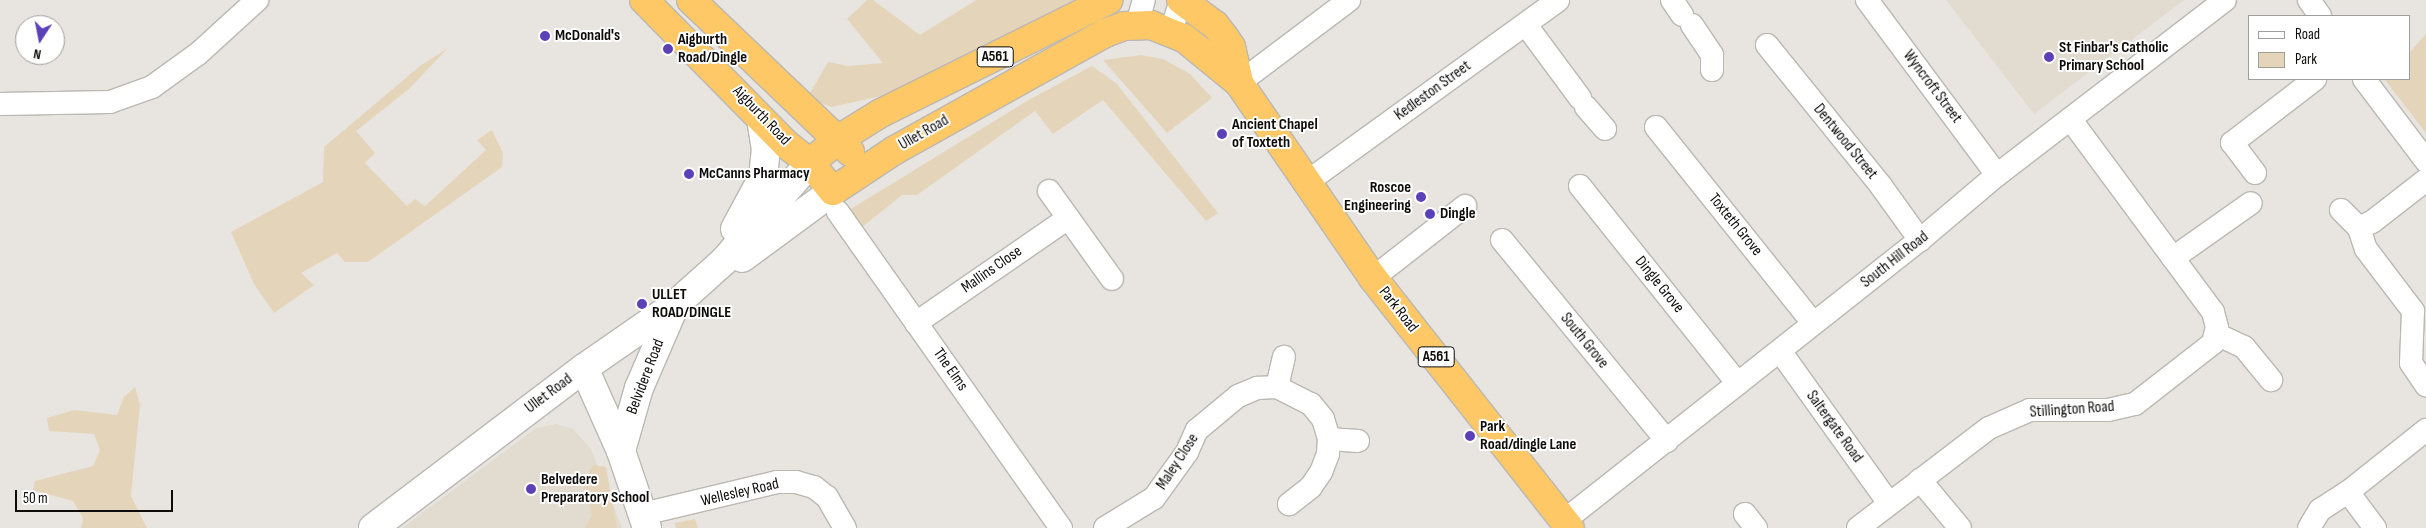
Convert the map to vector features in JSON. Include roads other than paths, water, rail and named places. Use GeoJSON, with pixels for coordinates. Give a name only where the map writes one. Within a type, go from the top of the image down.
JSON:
{"type":"FeatureCollection","features":[{"type":"Feature","properties":{"kind":"highway","name":"Aigburth Road"},"geometry":{"type":"LineString","coordinates":[[644,0],[761,119],[810,163],[836,201]]}},
{"type":"Feature","properties":{"kind":"highway","name":"Aigburth Road"},"geometry":{"type":"LineString","coordinates":[[691,0],[839,139],[864,168]]}},
{"type":"Feature","properties":{"kind":"highway","name":"Ullet Road"},"geometry":{"type":"LineString","coordinates":[[810,163],[839,139],[881,113],[1109,0]]}},
{"type":"Feature","properties":{"kind":"highway","name":"Park Road"},"geometry":{"type":"LineString","coordinates":[[1181,0],[1215,25],[1232,48],[1239,83]]}},
{"type":"Feature","properties":{"kind":"highway","name":"Ullet Road"},"geometry":{"type":"LineString","coordinates":[[836,201],[864,168],[1140,12]]}},
{"type":"Feature","properties":{"kind":"highway","name":"Park Road"},"geometry":{"type":"LineString","coordinates":[[1140,12],[1171,31],[1239,83],[1373,278],[1568,524]]}},
{"type":"Feature","properties":{"kind":"main road"},"geometry":{"type":"LineString","coordinates":[[724,261],[727,245],[763,178],[766,150],[761,119]]}},
{"type":"Feature","properties":{"kind":"main road","name":"Ullet Road"},"geometry":{"type":"LineString","coordinates":[[373,528],[584,368],[675,305],[724,261],[810,163]]}},
{"type":"Feature","properties":{"kind":"main road","name":"Ullet Road"},"geometry":{"type":"LineString","coordinates":[[724,261],[740,259],[836,201]]}},
{"type":"Feature","properties":{"kind":"main road","name":"Belvidere Road"},"geometry":{"type":"LineString","coordinates":[[621,451],[639,388],[675,305]]}},
{"type":"Feature","properties":{"kind":"main road","name":"Belvidere Road"},"geometry":{"type":"LineString","coordinates":[[584,368],[621,451],[645,521]]}},
{"type":"Feature","properties":{"kind":"street"},"geometry":{"type":"LineString","coordinates":[[0,104],[110,102],[152,88],[199,53],[257,0]]}},
{"type":"Feature","properties":{"kind":"street"},"geometry":{"type":"LineString","coordinates":[[1171,31],[1181,0]]}},
{"type":"Feature","properties":{"kind":"street"},"geometry":{"type":"LineString","coordinates":[[1239,83],[1349,0]]}},
{"type":"Feature","properties":{"kind":"street","name":"Kedleston Street"},"geometry":{"type":"LineString","coordinates":[[1308,182],[1558,0]]}},
{"type":"Feature","properties":{"kind":"street","name":"Wyncroft Street"},"geometry":{"type":"LineString","coordinates":[[1867,0],[1997,175]]}},
{"type":"Feature","properties":{"kind":"street","name":"South Hill Road"},"geometry":{"type":"LineString","coordinates":[[1568,524],[1667,441],[1813,323],[1920,240],[1997,175],[2225,0]]}},
{"type":"Feature","properties":{"kind":"street"},"geometry":{"type":"LineString","coordinates":[[2309,0],[2319,15]]}},
{"type":"Feature","properties":{"kind":"street"},"geometry":{"type":"LineString","coordinates":[[1682,13],[1712,62]]}},
{"type":"Feature","properties":{"kind":"street"},"geometry":{"type":"LineString","coordinates":[[1526,25],[1605,129]]}},
{"type":"Feature","properties":{"kind":"street","name":"Dentwood Street"},"geometry":{"type":"LineString","coordinates":[[1767,45],[1881,186],[1920,240]]}},
{"type":"Feature","properties":{"kind":"street"},"geometry":{"type":"LineString","coordinates":[[2255,173],[2232,143],[2314,80]]}},
{"type":"Feature","properties":{"kind":"street"},"geometry":{"type":"LineString","coordinates":[[2365,80],[2426,161]]}},
{"type":"Feature","properties":{"kind":"street"},"geometry":{"type":"LineString","coordinates":[[2070,119],[2213,312],[2216,334],[2244,347],[2271,380]]}},
{"type":"Feature","properties":{"kind":"street","name":"Toxteth Grove"},"geometry":{"type":"LineString","coordinates":[[1656,127],[1813,323]]}},
{"type":"Feature","properties":{"kind":"street"},"geometry":{"type":"LineString","coordinates":[[2359,228],[2372,222],[2426,180]]}},
{"type":"Feature","properties":{"kind":"street","name":"Dingle Grove"},"geometry":{"type":"LineString","coordinates":[[1580,186],[1738,384]]}},
{"type":"Feature","properties":{"kind":"street"},"geometry":{"type":"LineString","coordinates":[[1048,191],[1112,280]]}},
{"type":"Feature","properties":{"kind":"street","name":"The Elms"},"geometry":{"type":"LineString","coordinates":[[836,201],[916,323],[1061,528]]}},
{"type":"Feature","properties":{"kind":"street"},"geometry":{"type":"LineString","coordinates":[[2173,258],[2250,203]]}},
{"type":"Feature","properties":{"kind":"street"},"geometry":{"type":"LineString","coordinates":[[1373,278],[1465,206]]}},
{"type":"Feature","properties":{"kind":"street"},"geometry":{"type":"LineString","coordinates":[[2341,210],[2359,228],[2366,249],[2414,311],[2410,363],[2426,385]]}},
{"type":"Feature","properties":{"kind":"street","name":"Mallins Close"},"geometry":{"type":"LineString","coordinates":[[916,323],[1068,218]]}},
{"type":"Feature","properties":{"kind":"street","name":"South Grove"},"geometry":{"type":"LineString","coordinates":[[1502,240],[1667,441]]}},
{"type":"Feature","properties":{"kind":"street","name":"Stillington Road"},"geometry":{"type":"LineString","coordinates":[[1858,528],[1989,428],[2030,410],[2108,410],[2135,404],[2213,343],[2216,334]]}},
{"type":"Feature","properties":{"kind":"street","name":"Saltergate Road"},"geometry":{"type":"LineString","coordinates":[[1780,351],[1889,503]]}},
{"type":"Feature","properties":{"kind":"street"},"geometry":{"type":"LineString","coordinates":[[1284,357],[1277,386],[1311,404],[1323,419],[1329,439],[1328,454],[1321,472],[1311,488],[1288,504]]}},
{"type":"Feature","properties":{"kind":"street","name":"Maley Close"},"geometry":{"type":"LineString","coordinates":[[1105,528],[1154,498],[1178,466],[1198,430],[1218,412],[1238,396],[1257,388],[1277,386]]}},
{"type":"Feature","properties":{"kind":"street"},"geometry":{"type":"LineString","coordinates":[[2309,528],[2320,510],[2348,492],[2426,430]]}},
{"type":"Feature","properties":{"kind":"street"},"geometry":{"type":"LineString","coordinates":[[1329,439],[1358,441]]}},
{"type":"Feature","properties":{"kind":"street"},"geometry":{"type":"LineString","coordinates":[[1920,480],[1960,528]]}},
{"type":"Feature","properties":{"kind":"street","name":"Wellesley Road"},"geometry":{"type":"LineString","coordinates":[[645,521],[777,482],[796,482],[814,487],[827,497],[845,528]]}},
{"type":"Feature","properties":{"kind":"street"},"geometry":{"type":"LineString","coordinates":[[2348,492],[2375,528]]}},
{"type":"Feature","properties":{"kind":"place","name":"McDonald's"},"geometry":{"type":"Point","coordinates":[545,36]}},
{"type":"Feature","properties":{"kind":"place","name":"Aigburth Road/Dingle"},"geometry":{"type":"Point","coordinates":[668,49]}},
{"type":"Feature","properties":{"kind":"place","name":"St Finbar's Catholic Primary School"},"geometry":{"type":"Point","coordinates":[2049,57]}},
{"type":"Feature","properties":{"kind":"place","name":"Ancient Chapel of Toxteth"},"geometry":{"type":"Point","coordinates":[1222,134]}},
{"type":"Feature","properties":{"kind":"place","name":"McCanns Pharmacy"},"geometry":{"type":"Point","coordinates":[689,174]}},
{"type":"Feature","properties":{"kind":"place","name":"Roscoe Engineering"},"geometry":{"type":"Point","coordinates":[1421,197]}},
{"type":"Feature","properties":{"kind":"place","name":"Dingle"},"geometry":{"type":"Point","coordinates":[1430,214]}},
{"type":"Feature","properties":{"kind":"place","name":"ULLET ROAD/DINGLE"},"geometry":{"type":"Point","coordinates":[642,304]}},
{"type":"Feature","properties":{"kind":"place","name":"Park Road/dingle Lane"},"geometry":{"type":"Point","coordinates":[1470,436]}},
{"type":"Feature","properties":{"kind":"place","name":"Belvedere Preparatory School"},"geometry":{"type":"Point","coordinates":[531,489]}}]}
